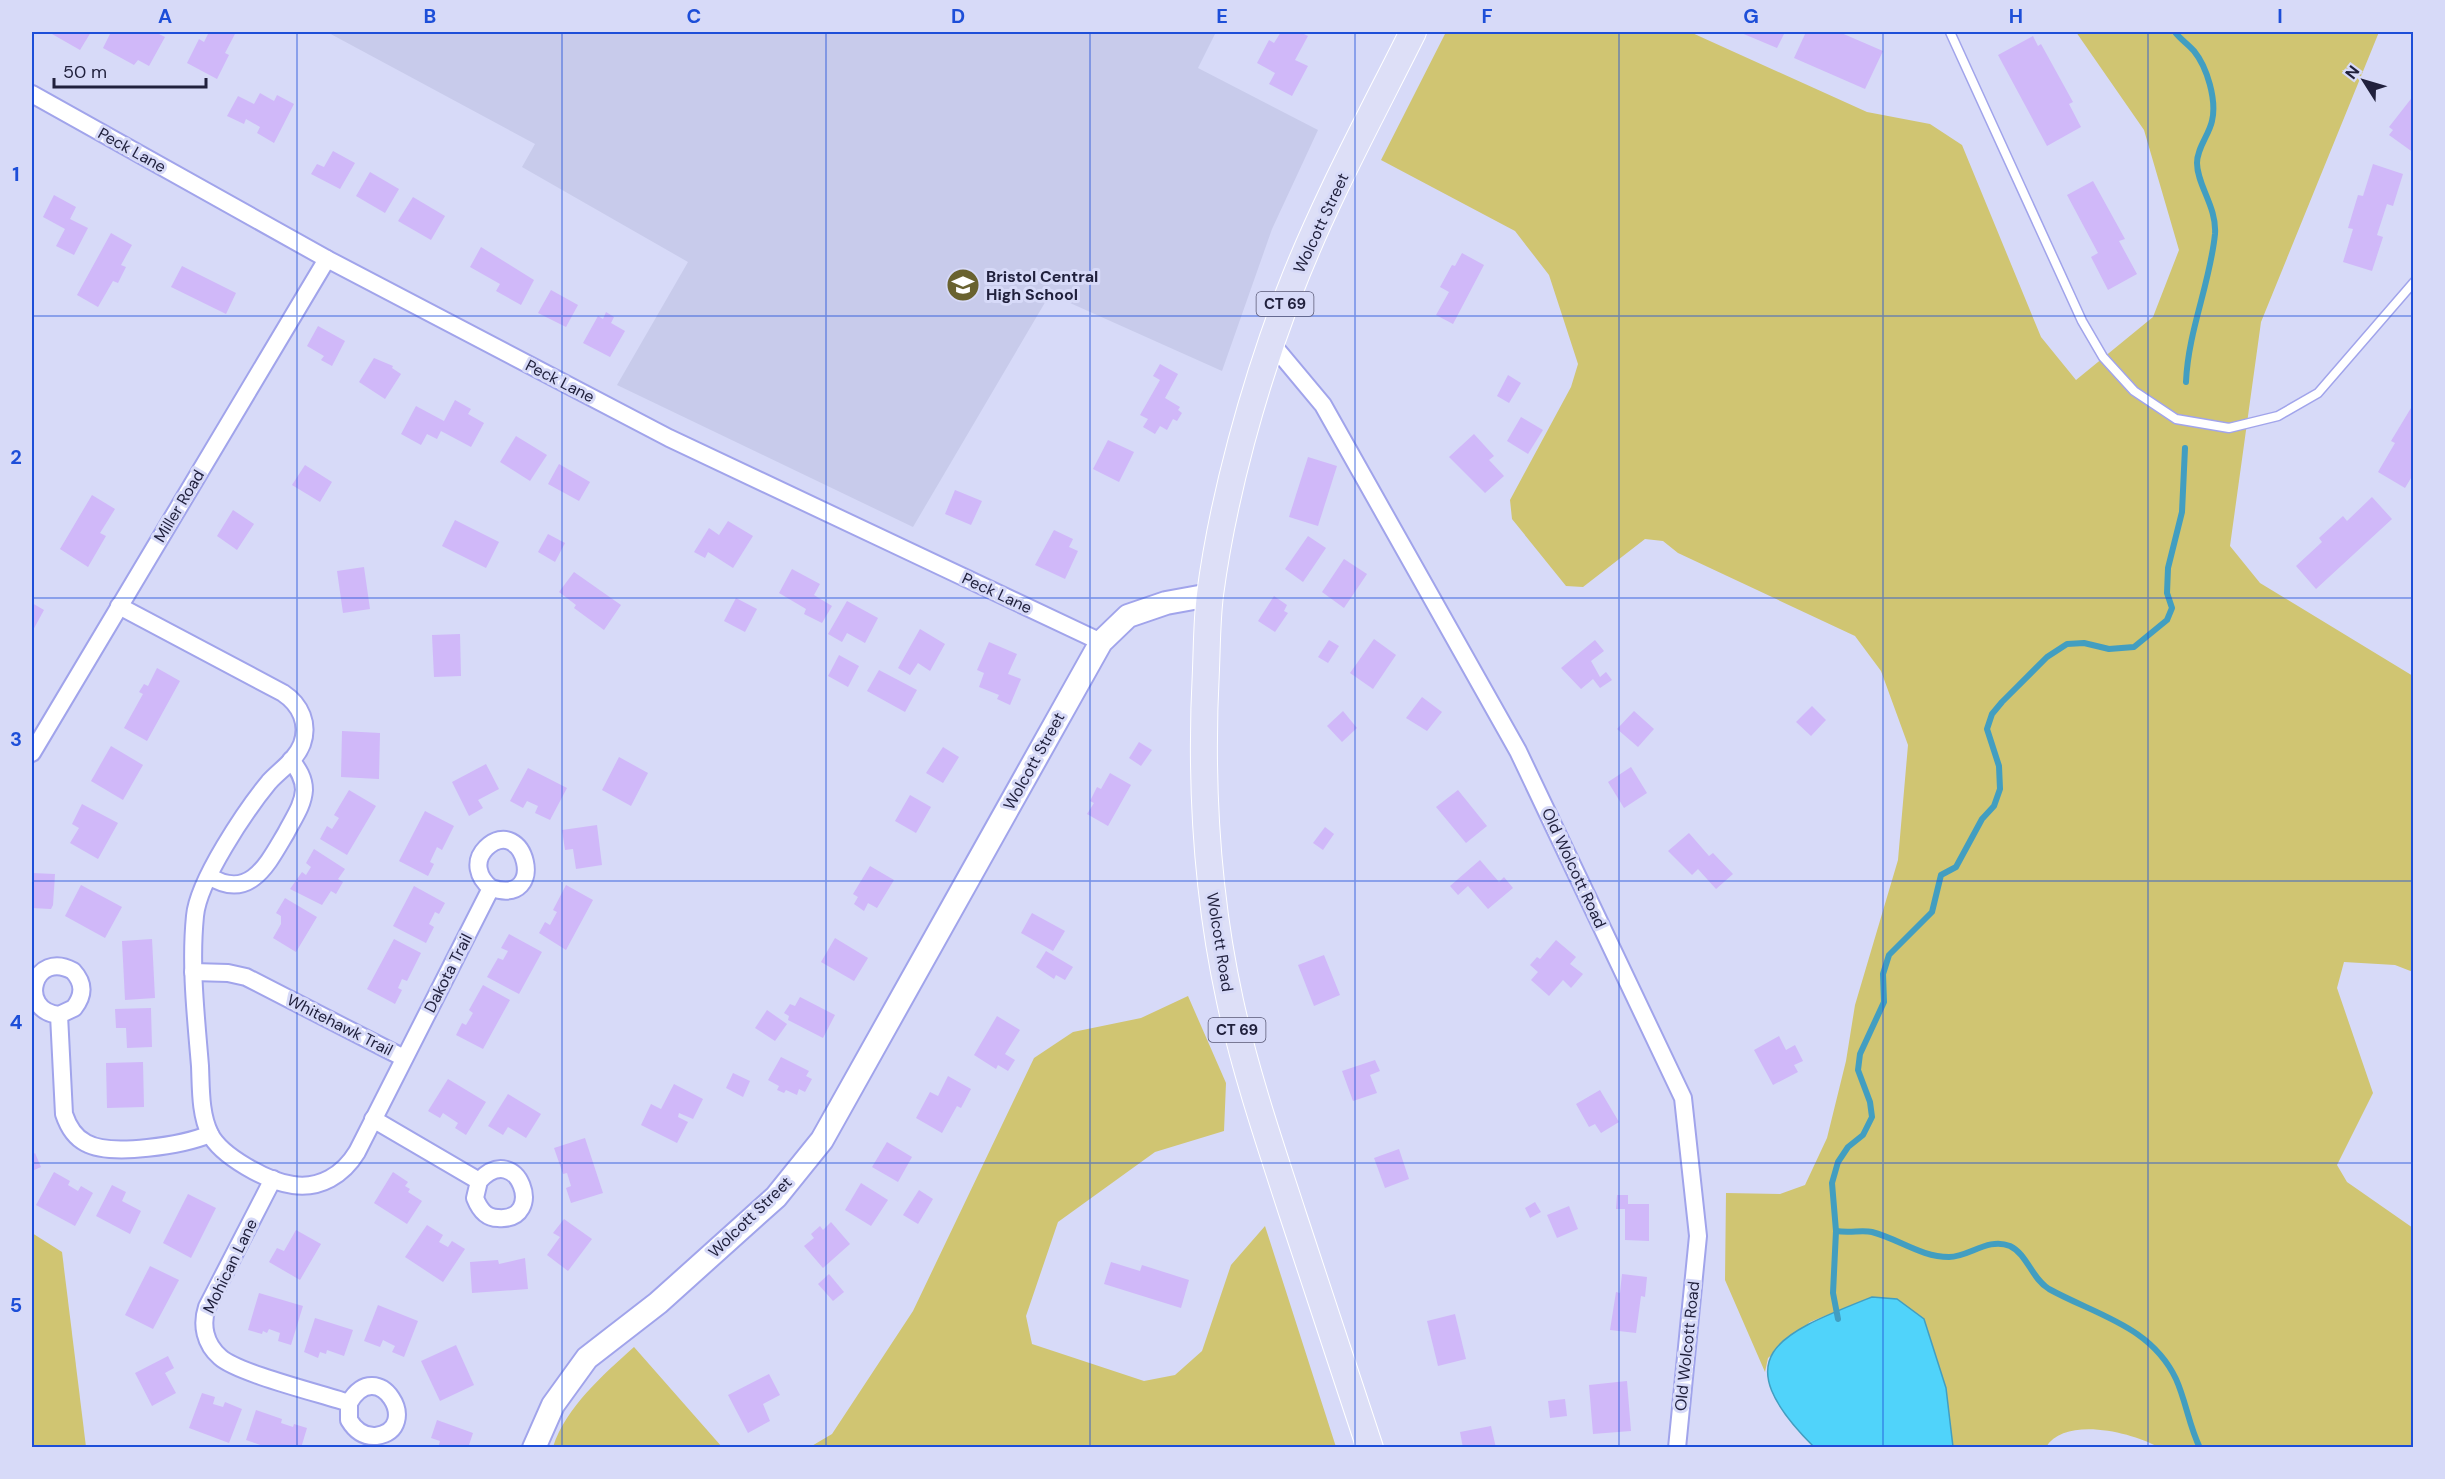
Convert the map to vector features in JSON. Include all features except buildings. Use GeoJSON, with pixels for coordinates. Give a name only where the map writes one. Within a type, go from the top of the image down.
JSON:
{"type":"FeatureCollection","features":[{"type":"Feature","properties":{"kind":"main road","name":"Wolcott Street"},"geometry":{"type":"LineString","coordinates":[[534,1448],[553,1405],[588,1358],[658,1303],[776,1197],[822,1140],[1101,642],[1128,616],[1166,603],[1210,595],[1245,431],[1289,292],[1413,32]]}},
{"type":"Feature","properties":{"kind":"main road","name":"Wolcott Road"},"geometry":{"type":"LineString","coordinates":[[1210,595],[1202,743],[1204,826],[1214,919],[1248,1076],[1370,1448]]}},
{"type":"Feature","properties":{"kind":"street","name":"Peck Lane"},"geometry":{"type":"LineString","coordinates":[[32,94],[327,259],[679,443],[1101,642]]}},
{"type":"Feature","properties":{"kind":"street","name":"Miller Road"},"geometry":{"type":"LineString","coordinates":[[32,753],[327,259]]}},
{"type":"Feature","properties":{"kind":"street","name":"Old Wolcott Road"},"geometry":{"type":"LineString","coordinates":[[1272,344],[1323,405],[1518,751],[1683,1098],[1698,1236],[1677,1448]]}},
{"type":"Feature","properties":{"kind":"street","name":"Whitehawk Trail"},"geometry":{"type":"LineString","coordinates":[[119,606],[294,702],[303,719],[304,733],[301,746],[258,795],[209,876],[196,903],[193,972],[203,1114],[210,1134],[228,1155],[273,1179],[301,1186],[329,1180],[352,1161],[404,1058],[246,977],[228,973],[193,972]]}},
{"type":"Feature","properties":{"kind":"street"},"geometry":{"type":"LineString","coordinates":[[209,876],[222,882],[236,884],[249,881],[265,868],[303,797],[302,777],[291,760]]}},
{"type":"Feature","properties":{"kind":"street","name":"Dakota Trail"},"geometry":{"type":"LineString","coordinates":[[404,1058],[491,888]]}},
{"type":"Feature","properties":{"kind":"street"},"geometry":{"type":"LineString","coordinates":[[59,1015],[64,1114],[70,1128],[80,1140],[94,1147],[109,1149],[175,1145],[210,1134]]}},
{"type":"Feature","properties":{"kind":"street"},"geometry":{"type":"LineString","coordinates":[[373,1119],[479,1181]]}},
{"type":"Feature","properties":{"kind":"street","name":"Mohican Lane"},"geometry":{"type":"LineString","coordinates":[[273,1179],[207,1307],[204,1322],[206,1337],[213,1351],[232,1365],[349,1403]]}},
{"type":"Feature","properties":{"kind":"lane"},"geometry":{"type":"LineString","coordinates":[[1950,32],[2082,321],[2103,357],[2134,391],[2176,419],[2229,428],[2278,416],[2318,393],[2414,282]]}},
{"type":"Feature","properties":{"kind":"shaded area","name":"Bristol Central High School"},"geometry":{"type":"Polygon","coordinates":[[[327,32],[1216,32],[1198,68],[1318,130],[1272,229],[1222,371],[1050,294],[913,527],[617,385],[688,262],[522,167],[535,144],[327,32]]]}},
{"type":"Feature","properties":{"kind":"shaded area"},"geometry":{"type":"Polygon","coordinates":[[[1446,32],[1690,32],[1867,112],[1930,124],[1962,145],[2041,337],[2076,380],[2153,317],[2179,250],[2144,130],[2076,32],[2379,32],[2261,322],[2230,546],[2260,583],[2413,676],[2413,972],[2395,965],[2344,962],[2337,988],[2373,1093],[2337,1165],[2347,1182],[2413,1228],[2413,1447],[2158,1447],[2116,1432],[2083,1429],[2055,1437],[2046,1447],[1953,1447],[1946,1388],[1924,1319],[1897,1299],[1872,1297],[1810,1322],[1768,1358],[1765,1372],[1725,1280],[1726,1193],[1780,1194],[1805,1185],[1827,1138],[1846,1061],[1855,1005],[1898,860],[1908,745],[1881,671],[1855,636],[1678,553],[1663,541],[1645,539],[1583,587],[1566,586],[1512,519],[1510,500],[1571,387],[1578,364],[1549,275],[1515,231],[1381,160],[1446,32]]]}},
{"type":"Feature","properties":{"kind":"shaded area"},"geometry":{"type":"Polygon","coordinates":[[[1188,996],[1226,1083],[1224,1131],[1155,1152],[1058,1222],[1026,1316],[1032,1344],[1144,1381],[1175,1375],[1202,1351],[1231,1265],[1265,1226],[1336,1447],[810,1447],[832,1434],[913,1311],[1034,1058],[1073,1032],[1141,1018],[1188,996]]]}},
{"type":"Feature","properties":{"kind":"shaded area"},"geometry":{"type":"Polygon","coordinates":[[[32,1233],[62,1252],[86,1447],[32,1447],[32,1233]]]}},
{"type":"Feature","properties":{"kind":"shaded area"},"geometry":{"type":"Polygon","coordinates":[[[634,1347],[722,1447],[553,1447],[559,1432],[576,1405],[598,1380],[634,1347]]]}},
{"type":"Feature","properties":{"kind":"water"},"geometry":{"type":"Polygon","coordinates":[[[1872,1297],[1897,1299],[1924,1319],[1946,1388],[1953,1447],[1814,1447],[1786,1415],[1771,1389],[1768,1368],[1774,1351],[1790,1336],[1812,1323],[1872,1297]]]}},
{"type":"Feature","properties":{"kind":"waterway"},"geometry":{"type":"LineString","coordinates":[[2175,32],[2199,58],[2210,84],[2213,103],[2212,121],[2199,152],[2197,163],[2200,180],[2213,215],[2215,234],[2209,271],[2191,344],[2186,382]]}},
{"type":"Feature","properties":{"kind":"waterway"},"geometry":{"type":"LineString","coordinates":[[1838,1319],[1833,1293],[1836,1231],[1832,1183],[1838,1162],[1848,1147],[1863,1135],[1872,1117],[1870,1102],[1858,1070],[1860,1054],[1884,1002],[1883,974],[1889,955],[1932,912],[1941,875],[1956,867],[1982,819],[1994,806],[2000,789],[1999,766],[1987,729],[1992,714],[2047,657],[2067,644],[2084,643],[2109,649],[2134,647],[2167,620],[2172,608],[2167,593],[2168,568],[2182,512],[2185,448]]}},
{"type":"Feature","properties":{"kind":"waterway"},"geometry":{"type":"LineString","coordinates":[[1836,1231],[1872,1232],[1919,1251],[1949,1257],[1994,1244],[2010,1246],[2021,1255],[2043,1285],[2121,1324],[2152,1346],[2176,1379],[2200,1448]]}},
{"type":"Feature","properties":{"kind":"place","name":"Bristol Central High School"},"geometry":{"type":"Point","coordinates":[963,285]}}]}
